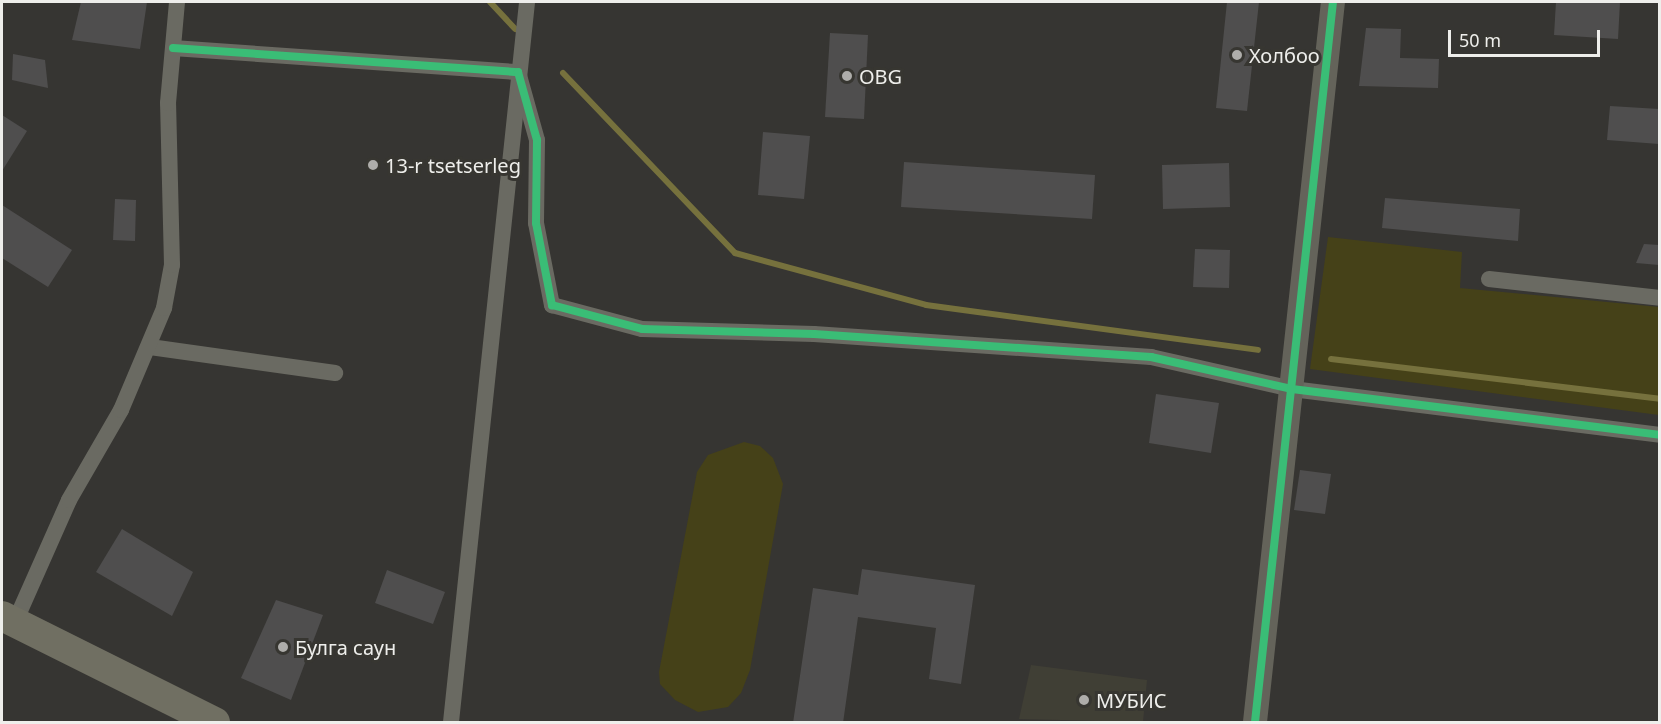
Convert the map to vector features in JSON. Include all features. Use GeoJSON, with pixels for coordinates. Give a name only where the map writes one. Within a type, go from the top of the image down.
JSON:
{"type":"FeatureCollection","features":[{"type":"Feature","properties":{"kind":"highway"},"geometry":{"type":"LineString","coordinates":[[8,619],[214,723]]}},
{"type":"Feature","properties":{"kind":"street"},"geometry":{"type":"LineString","coordinates":[[8,619],[69,500],[121,410],[150,346],[164,308],[172,265],[168,103],[177,2]]}},
{"type":"Feature","properties":{"kind":"street"},"geometry":{"type":"LineString","coordinates":[[451,723],[527,2]]}},
{"type":"Feature","properties":{"kind":"street"},"geometry":{"type":"LineString","coordinates":[[1255,723],[1292,388],[1316,130],[1333,2]]}},
{"type":"Feature","properties":{"kind":"street"},"geometry":{"type":"LineString","coordinates":[[173,48],[518,72]]}},
{"type":"Feature","properties":{"kind":"street"},"geometry":{"type":"LineString","coordinates":[[518,72],[537,140],[536,224],[552,305],[642,329],[814,334],[1151,357],[1292,388],[1659,435]]}},
{"type":"Feature","properties":{"kind":"street"},"geometry":{"type":"LineString","coordinates":[[1489,279],[1659,298]]}},
{"type":"Feature","properties":{"kind":"street"},"geometry":{"type":"LineString","coordinates":[[150,346],[335,373]]}},
{"type":"Feature","properties":{"kind":"shaded area"},"geometry":{"type":"Polygon","coordinates":[[[1328,237],[1462,252],[1460,288],[1659,307],[1659,415],[1310,369],[1328,237]]]}},
{"type":"Feature","properties":{"kind":"shaded area"},"geometry":{"type":"Polygon","coordinates":[[[744,442],[760,446],[773,458],[783,484],[750,670],[741,693],[728,707],[698,712],[675,700],[660,684],[659,672],[697,472],[708,455],[744,442]]]}},
{"type":"Feature","properties":{"kind":"shaded area","name":"МУБИС"},"geometry":{"type":"Polygon","coordinates":[[[1031,665],[1147,680],[1143,722],[1019,719],[1031,665]]]}},
{"type":"Feature","properties":{"kind":"building"},"geometry":{"type":"Polygon","coordinates":[[[81,2],[147,2],[140,49],[72,40],[81,2]]]}},
{"type":"Feature","properties":{"kind":"building","name":"Холбоо"},"geometry":{"type":"Polygon","coordinates":[[[1227,2],[1259,2],[1247,111],[1216,108],[1227,2]]]}},
{"type":"Feature","properties":{"kind":"building"},"geometry":{"type":"Polygon","coordinates":[[[1556,2],[1620,2],[1618,39],[1554,35],[1556,2]]]}},
{"type":"Feature","properties":{"kind":"building"},"geometry":{"type":"Polygon","coordinates":[[[1366,28],[1401,29],[1400,58],[1439,59],[1438,88],[1359,86],[1366,28]]]}},
{"type":"Feature","properties":{"kind":"building","name":"OBG"},"geometry":{"type":"Polygon","coordinates":[[[830,33],[868,35],[864,119],[825,117],[830,33]]]}},
{"type":"Feature","properties":{"kind":"building"},"geometry":{"type":"Polygon","coordinates":[[[13,54],[45,60],[48,88],[12,80],[13,54]]]}},
{"type":"Feature","properties":{"kind":"building"},"geometry":{"type":"Polygon","coordinates":[[[1610,106],[1659,109],[1659,144],[1607,140],[1610,106]]]}},
{"type":"Feature","properties":{"kind":"building"},"geometry":{"type":"Polygon","coordinates":[[[2,115],[27,131],[2,171],[2,115]]]}},
{"type":"Feature","properties":{"kind":"building"},"geometry":{"type":"Polygon","coordinates":[[[763,132],[810,136],[804,199],[758,195],[763,132]]]}},
{"type":"Feature","properties":{"kind":"building"},"geometry":{"type":"Polygon","coordinates":[[[904,162],[1095,175],[1092,219],[901,207],[904,162]]]}},
{"type":"Feature","properties":{"kind":"building"},"geometry":{"type":"Polygon","coordinates":[[[1229,163],[1230,207],[1163,209],[1162,165],[1229,163]]]}},
{"type":"Feature","properties":{"kind":"building"},"geometry":{"type":"Polygon","coordinates":[[[1385,198],[1520,209],[1518,241],[1382,228],[1385,198]]]}},
{"type":"Feature","properties":{"kind":"building"},"geometry":{"type":"Polygon","coordinates":[[[115,199],[136,200],[135,241],[113,240],[115,199]]]}},
{"type":"Feature","properties":{"kind":"building"},"geometry":{"type":"Polygon","coordinates":[[[2,205],[72,250],[48,287],[2,258],[2,205]]]}},
{"type":"Feature","properties":{"kind":"building"},"geometry":{"type":"Polygon","coordinates":[[[1644,244],[1659,245],[1659,265],[1636,263],[1644,244]]]}},
{"type":"Feature","properties":{"kind":"building"},"geometry":{"type":"Polygon","coordinates":[[[1195,249],[1230,250],[1229,288],[1193,287],[1195,249]]]}},
{"type":"Feature","properties":{"kind":"building"},"geometry":{"type":"Polygon","coordinates":[[[1156,394],[1219,403],[1211,453],[1149,443],[1156,394]]]}},
{"type":"Feature","properties":{"kind":"building"},"geometry":{"type":"Polygon","coordinates":[[[1300,470],[1331,474],[1325,514],[1294,510],[1300,470]]]}},
{"type":"Feature","properties":{"kind":"building"},"geometry":{"type":"Polygon","coordinates":[[[122,529],[193,572],[172,616],[96,572],[122,529]]]}},
{"type":"Feature","properties":{"kind":"building"},"geometry":{"type":"Polygon","coordinates":[[[862,569],[975,585],[961,684],[929,679],[936,628],[858,617],[843,723],[793,723],[813,588],[858,595],[862,569]]]}},
{"type":"Feature","properties":{"kind":"building"},"geometry":{"type":"Polygon","coordinates":[[[387,570],[445,592],[433,624],[375,603],[387,570]]]}},
{"type":"Feature","properties":{"kind":"building","name":"Булга саун"},"geometry":{"type":"Polygon","coordinates":[[[276,600],[323,615],[291,700],[241,678],[276,600]]]}},
{"type":"Feature","properties":{"kind":"waterway"},"geometry":{"type":"LineString","coordinates":[[490,2],[515,29]]}},
{"type":"Feature","properties":{"kind":"waterway"},"geometry":{"type":"LineString","coordinates":[[563,73],[735,253],[926,305],[1258,350]]}},
{"type":"Feature","properties":{"kind":"waterway"},"geometry":{"type":"LineString","coordinates":[[1331,359],[1660,399]]}},
{"type":"Feature","properties":{"kind":"cycle path"},"geometry":{"type":"LineString","coordinates":[[1255,722],[1333,2]]}},
{"type":"Feature","properties":{"kind":"cycle path"},"geometry":{"type":"LineString","coordinates":[[173,48],[518,72],[537,140],[536,223],[552,305],[642,329],[814,334],[1151,357],[1292,389],[1660,435]]}},
{"type":"Feature","properties":{"kind":"place","name":"Холбоо"},"geometry":{"type":"Point","coordinates":[1237,55]}},
{"type":"Feature","properties":{"kind":"place","name":"OBG"},"geometry":{"type":"Point","coordinates":[847,76]}},
{"type":"Feature","properties":{"kind":"place","name":"13-r tsetserleg"},"geometry":{"type":"Point","coordinates":[373,165]}},
{"type":"Feature","properties":{"kind":"place","name":"Булга саун"},"geometry":{"type":"Point","coordinates":[283,647]}},
{"type":"Feature","properties":{"kind":"place","name":"МУБИС"},"geometry":{"type":"Point","coordinates":[1084,700]}}]}
